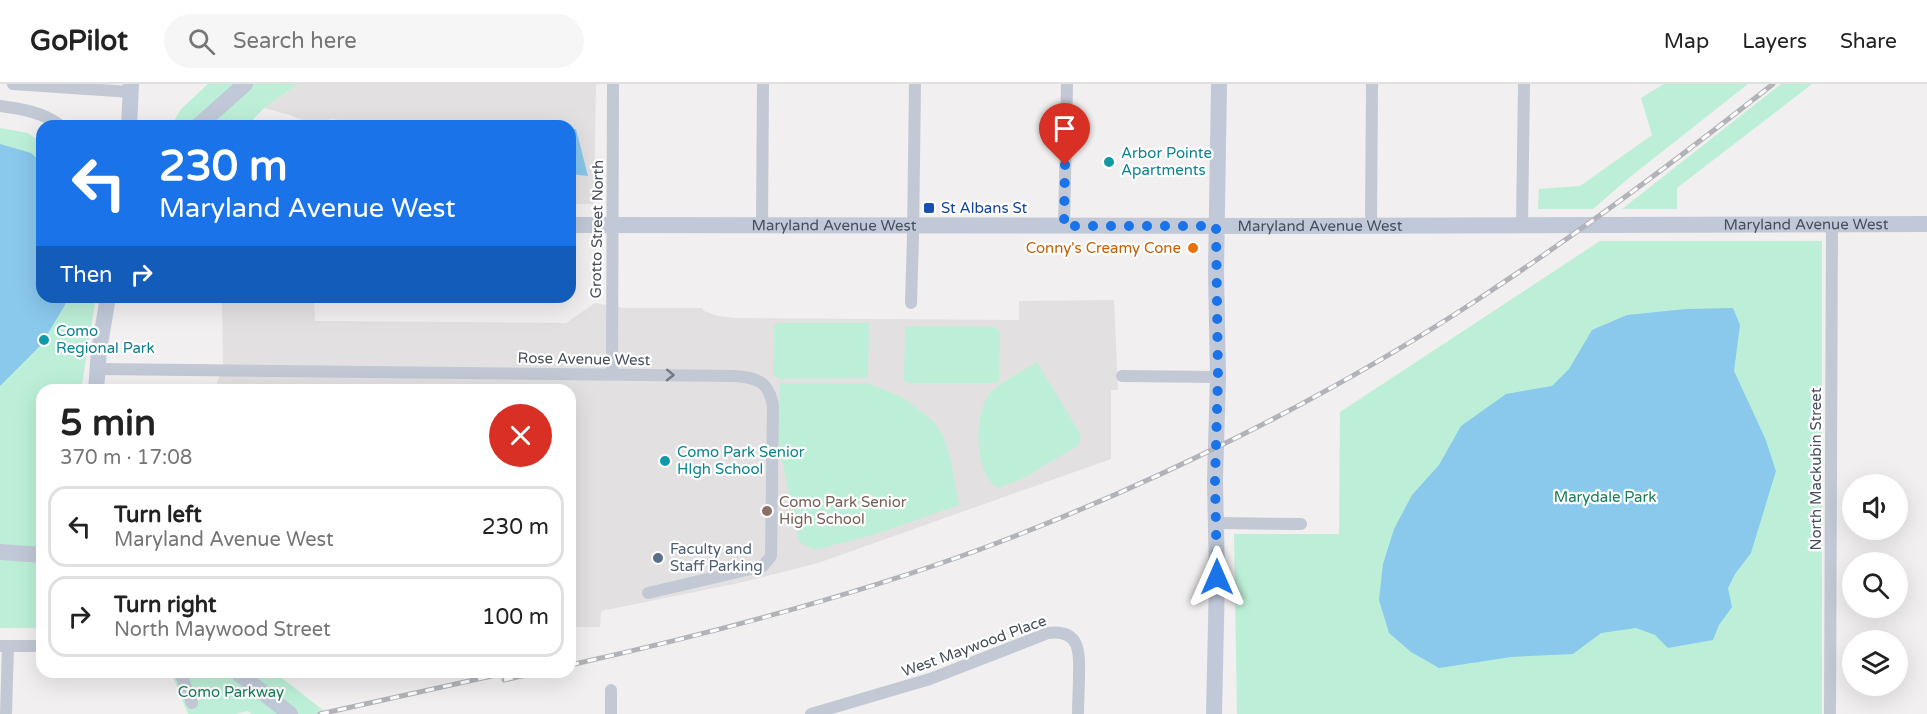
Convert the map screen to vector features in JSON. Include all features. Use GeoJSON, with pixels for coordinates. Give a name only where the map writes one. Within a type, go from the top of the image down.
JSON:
{"type":"FeatureCollection","features":[{"type":"Feature","properties":{"kind":"main road"},"geometry":{"type":"LineString","coordinates":[[205,120],[245,84]]}},
{"type":"Feature","properties":{"kind":"main road"},"geometry":{"type":"LineString","coordinates":[[1215,714],[1217,524],[1215,480],[1218,377],[1216,226],[1219,84]]}},
{"type":"Feature","properties":{"kind":"main road"},"geometry":{"type":"LineString","coordinates":[[129,120],[131,88]]}},
{"type":"Feature","properties":{"kind":"main road","name":"Maryland Avenue West"},"geometry":{"type":"LineString","coordinates":[[576,225],[1927,224]]}},
{"type":"Feature","properties":{"kind":"main road"},"geometry":{"type":"LineString","coordinates":[[96,384],[107,303]]}},
{"type":"Feature","properties":{"kind":"main road"},"geometry":{"type":"LineString","coordinates":[[4,552],[36,545]]}},
{"type":"Feature","properties":{"kind":"main road"},"geometry":{"type":"LineString","coordinates":[[4,552],[36,555]]}},
{"type":"Feature","properties":{"kind":"main road"},"geometry":{"type":"LineString","coordinates":[[245,678],[290,714]]}},
{"type":"Feature","properties":{"kind":"street"},"geometry":{"type":"LineString","coordinates":[[13,84],[131,88]]}},
{"type":"Feature","properties":{"kind":"street","name":"Grotto Street North"},"geometry":{"type":"LineString","coordinates":[[612,375],[613,84]]}},
{"type":"Feature","properties":{"kind":"street"},"geometry":{"type":"LineString","coordinates":[[762,224],[763,84]]}},
{"type":"Feature","properties":{"kind":"street"},"geometry":{"type":"LineString","coordinates":[[910,303],[914,225],[915,84]]}},
{"type":"Feature","properties":{"kind":"street"},"geometry":{"type":"LineString","coordinates":[[1064,226],[1067,84]]}},
{"type":"Feature","properties":{"kind":"street"},"geometry":{"type":"LineString","coordinates":[[1371,226],[1372,84]]}},
{"type":"Feature","properties":{"kind":"street"},"geometry":{"type":"LineString","coordinates":[[1522,225],[1524,84]]}},
{"type":"Feature","properties":{"kind":"street"},"geometry":{"type":"LineString","coordinates":[[0,106],[24,109],[50,120]]}},
{"type":"Feature","properties":{"kind":"street","name":"North Mackubin Street"},"geometry":{"type":"LineString","coordinates":[[1830,714],[1832,224]]}},
{"type":"Feature","properties":{"kind":"street","name":"Rose Avenue West"},"geometry":{"type":"LineString","coordinates":[[97,369],[733,376],[756,379],[765,385],[771,394],[771,556],[764,566],[648,593]]}},
{"type":"Feature","properties":{"kind":"street"},"geometry":{"type":"LineString","coordinates":[[1122,376],[1218,377]]}},
{"type":"Feature","properties":{"kind":"street"},"geometry":{"type":"LineString","coordinates":[[1217,524],[1301,524]]}},
{"type":"Feature","properties":{"kind":"street","name":"West Maywood Place"},"geometry":{"type":"LineString","coordinates":[[811,714],[906,687],[1055,632],[1069,636],[1078,648],[1080,659],[1078,714]]}},
{"type":"Feature","properties":{"kind":"street"},"geometry":{"type":"LineString","coordinates":[[6,714],[4,646],[36,646]]}},
{"type":"Feature","properties":{"kind":"street"},"geometry":{"type":"LineString","coordinates":[[182,678],[192,703]]}},
{"type":"Feature","properties":{"kind":"street"},"geometry":{"type":"LineString","coordinates":[[611,690],[611,714]]}},
{"type":"Feature","properties":{"kind":"shaded area"},"geometry":{"type":"Polygon","coordinates":[[[298,84],[596,84],[594,204],[576,204],[576,120],[302,120],[264,108],[298,84]]]}},
{"type":"Feature","properties":{"kind":"shaded area","name":"Como Park Senior High School"},"geometry":{"type":"Polygon","coordinates":[[[1114,300],[1118,390],[1111,390],[1111,459],[818,563],[739,583],[601,611],[600,627],[576,627],[576,384],[217,384],[223,367],[222,303],[314,303],[315,321],[566,323],[595,303],[624,308],[702,308],[717,316],[736,318],[1019,320],[1019,301],[1114,300]]]}},
{"type":"Feature","properties":{"kind":"green space"},"geometry":{"type":"Polygon","coordinates":[[[208,84],[298,84],[264,108],[253,120],[175,120],[181,109],[208,84]]]}},
{"type":"Feature","properties":{"kind":"green space"},"geometry":{"type":"Polygon","coordinates":[[[1664,84],[1748,84],[1593,209],[1538,209],[1539,189],[1580,186],[1652,135],[1641,98],[1664,84]]]}},
{"type":"Feature","properties":{"kind":"green space"},"geometry":{"type":"Polygon","coordinates":[[[1781,84],[1812,84],[1677,188],[1677,209],[1622,209],[1781,84]]]}},
{"type":"Feature","properties":{"kind":"green space","name":"Como Regional Park"},"geometry":{"type":"Polygon","coordinates":[[[0,128],[28,133],[36,139],[36,303],[95,303],[82,384],[36,384],[36,628],[0,628],[0,128]]]}},
{"type":"Feature","properties":{"kind":"green space","name":"Marydale Park"},"geometry":{"type":"Polygon","coordinates":[[[1600,241],[1822,241],[1822,714],[1237,714],[1234,534],[1339,534],[1340,412],[1600,241]]]}},
{"type":"Feature","properties":{"kind":"green space"},"geometry":{"type":"Polygon","coordinates":[[[778,323],[869,323],[868,378],[780,379],[773,375],[774,326],[778,323]]]}},
{"type":"Feature","properties":{"kind":"green space"},"geometry":{"type":"Polygon","coordinates":[[[905,326],[995,327],[1000,331],[999,380],[996,383],[908,383],[904,379],[905,326]]]}},
{"type":"Feature","properties":{"kind":"green space"},"geometry":{"type":"Polygon","coordinates":[[[1037,362],[1081,435],[1079,445],[1020,480],[998,488],[990,481],[980,458],[979,428],[984,402],[994,389],[1037,362]]]}},
{"type":"Feature","properties":{"kind":"green space"},"geometry":{"type":"Polygon","coordinates":[[[780,383],[867,383],[902,397],[932,420],[943,435],[951,461],[959,505],[873,535],[814,550],[799,542],[778,442],[780,383]]]}},
{"type":"Feature","properties":{"kind":"green space","name":"Como Parkway"},"geometry":{"type":"Polygon","coordinates":[[[173,678],[282,678],[328,714],[252,714],[248,711],[235,714],[188,714],[173,678]]]}},
{"type":"Feature","properties":{"kind":"water"},"geometry":{"type":"Polygon","coordinates":[[[576,129],[588,176],[576,175],[576,129]]]}},
{"type":"Feature","properties":{"kind":"water"},"geometry":{"type":"Polygon","coordinates":[[[0,144],[31,153],[36,158],[36,303],[65,303],[41,345],[0,386],[0,144]]]}},
{"type":"Feature","properties":{"kind":"water"},"geometry":{"type":"Polygon","coordinates":[[[1733,308],[1740,325],[1734,371],[1765,438],[1776,471],[1751,553],[1735,574],[1728,588],[1732,607],[1719,625],[1713,640],[1668,648],[1655,635],[1636,628],[1601,633],[1573,654],[1511,657],[1439,668],[1411,652],[1389,633],[1379,600],[1383,564],[1394,529],[1412,495],[1439,465],[1461,426],[1506,394],[1552,386],[1569,369],[1592,330],[1627,315],[1686,309],[1733,308]]]}},
{"type":"Feature","properties":{"kind":"railway"},"geometry":{"type":"LineString","coordinates":[[576,664],[726,628],[931,567],[1045,524],[1172,469],[1360,372],[1477,300],[1553,249],[1773,84]]}},
{"type":"Feature","properties":{"kind":"railway"},"geometry":{"type":"LineString","coordinates":[[320,714],[483,678]]}},
{"type":"Feature","properties":{"kind":"railway"},"geometry":{"type":"LineString","coordinates":[[504,680],[512,678]]}},
{"type":"Feature","properties":{"kind":"place","name":"Arbor Pointe Apartments"},"geometry":{"type":"Point","coordinates":[1109,162]}},
{"type":"Feature","properties":{"kind":"place","name":"St Albans St"},"geometry":{"type":"Point","coordinates":[929,208]}},
{"type":"Feature","properties":{"kind":"place","name":"Conny's Creamy Cone"},"geometry":{"type":"Point","coordinates":[1193,248]}},
{"type":"Feature","properties":{"kind":"place","name":"Como Regional Park"},"geometry":{"type":"Point","coordinates":[44,340]}},
{"type":"Feature","properties":{"kind":"place","name":"Como Park Senior HIgh School"},"geometry":{"type":"Point","coordinates":[665,461]}},
{"type":"Feature","properties":{"kind":"place","name":"Como Park Senior High School"},"geometry":{"type":"Point","coordinates":[767,511]}},
{"type":"Feature","properties":{"kind":"place","name":"Faculty and Staff Parking"},"geometry":{"type":"Point","coordinates":[658,558]}},
{"type":"Feature","properties":{"kind":"route"},"geometry":{"type":"LineString","coordinates":[[1065,165],[1064,226],[1216,226],[1217,577]]}}]}
